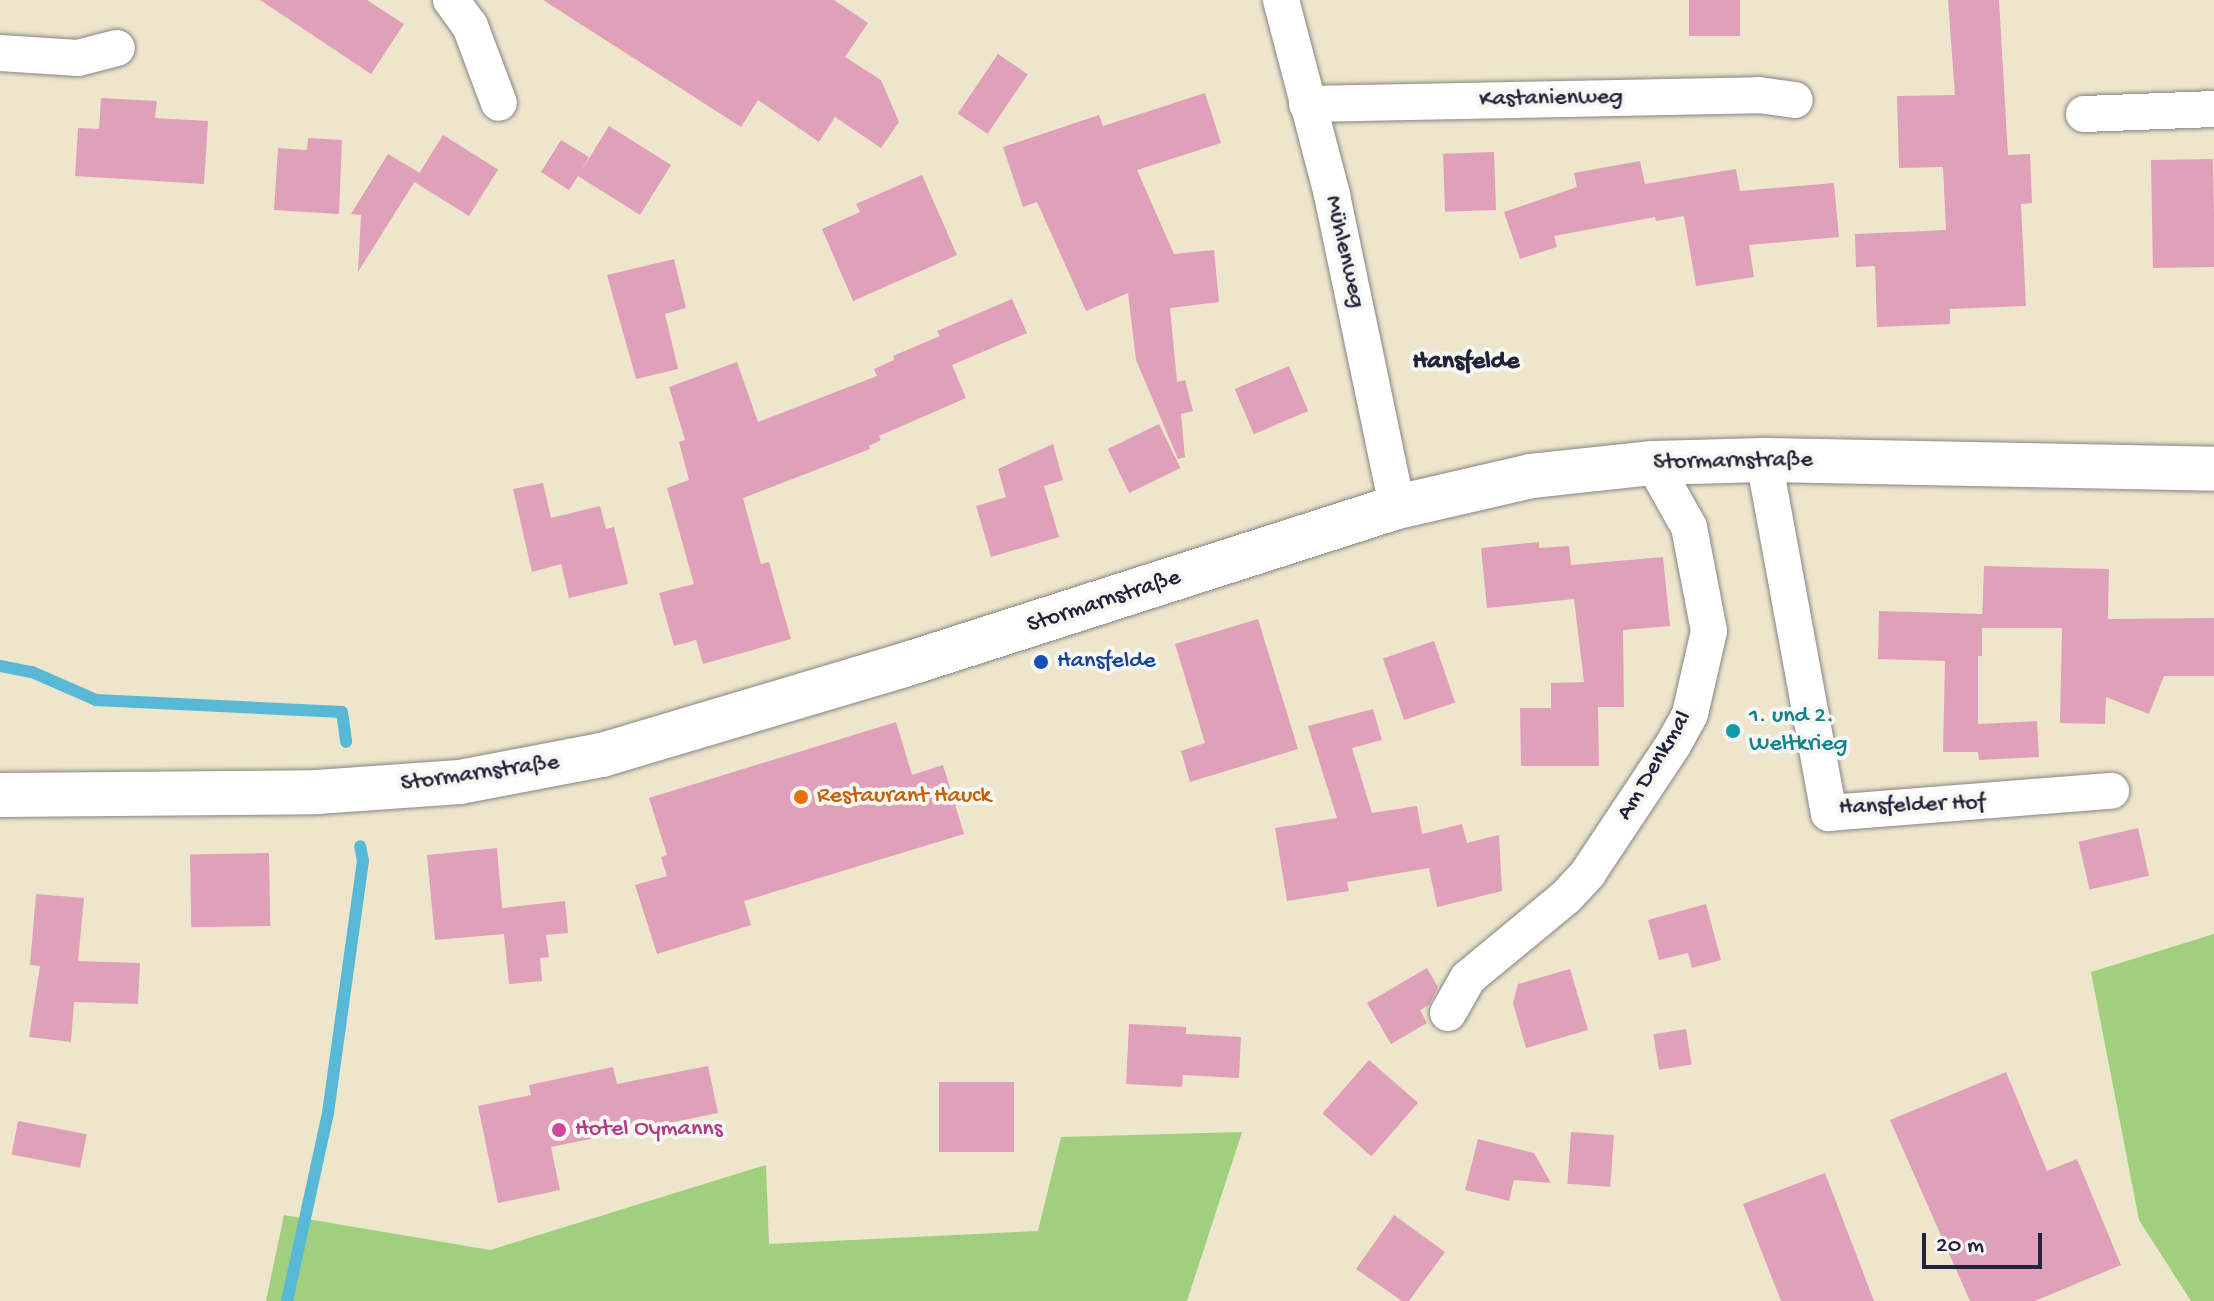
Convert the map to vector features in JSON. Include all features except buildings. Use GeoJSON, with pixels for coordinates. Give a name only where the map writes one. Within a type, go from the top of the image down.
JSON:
{"type":"FeatureCollection","features":[{"type":"Feature","properties":{"kind":"main road","name":"Stormarnstraße"},"geometry":{"type":"LineString","coordinates":[[0,795],[317,792],[460,782],[542,768],[602,755],[901,666],[1397,507],[1531,476],[1653,463],[1764,460],[2214,469]]}},
{"type":"Feature","properties":{"kind":"street"},"geometry":{"type":"LineString","coordinates":[[451,0],[470,26],[499,103]]}},
{"type":"Feature","properties":{"kind":"street","name":"Mühlenweg"},"geometry":{"type":"LineString","coordinates":[[1281,0],[1335,210],[1397,507]]}},
{"type":"Feature","properties":{"kind":"street"},"geometry":{"type":"LineString","coordinates":[[0,53],[78,58],[117,48]]}},
{"type":"Feature","properties":{"kind":"street","name":"Kastanienweg"},"geometry":{"type":"LineString","coordinates":[[1307,104],[1759,95],[1795,100]]}},
{"type":"Feature","properties":{"kind":"street"},"geometry":{"type":"LineString","coordinates":[[2084,114],[2214,109]]}},
{"type":"Feature","properties":{"kind":"street","name":"Hansfelder Hof"},"geometry":{"type":"LineString","coordinates":[[1764,460],[1829,813],[1967,805],[2111,791]]}},
{"type":"Feature","properties":{"kind":"street","name":"Am Denkmal"},"geometry":{"type":"LineString","coordinates":[[1448,1013],[1468,978],[1566,897],[1588,873],[1673,745],[1690,714],[1709,631],[1689,527],[1653,463]]}},
{"type":"Feature","properties":{"kind":"green space"},"geometry":{"type":"Polygon","coordinates":[[[2214,934],[2214,1301],[2191,1301],[2139,1220],[2091,972],[2214,934]]]}},
{"type":"Feature","properties":{"kind":"green space"},"geometry":{"type":"Polygon","coordinates":[[[1242,1132],[1187,1301],[266,1301],[284,1215],[490,1250],[766,1165],[769,1244],[1038,1231],[1061,1137],[1242,1132]]]}},
{"type":"Feature","properties":{"kind":"waterway"},"geometry":{"type":"LineString","coordinates":[[0,666],[32,672],[96,700],[342,712],[346,742]]}},
{"type":"Feature","properties":{"kind":"waterway"},"geometry":{"type":"LineString","coordinates":[[287,1301],[328,1113],[363,861],[360,846]]}},
{"type":"Feature","properties":{"kind":"place","name":"Hansfelde"},"geometry":{"type":"Point","coordinates":[1041,662]}},
{"type":"Feature","properties":{"kind":"place","name":"1. und 2. Weltkrieg"},"geometry":{"type":"Point","coordinates":[1733,731]}},
{"type":"Feature","properties":{"kind":"place","name":"Restaurant Hauck"},"geometry":{"type":"Point","coordinates":[801,797]}},
{"type":"Feature","properties":{"kind":"place","name":"Hotel Oymanns"},"geometry":{"type":"Point","coordinates":[559,1130]}},
{"type":"Feature","properties":{"kind":"district","name":"Hansfelde"},"geometry":{"type":"Point","coordinates":[1466,363]}}]}
